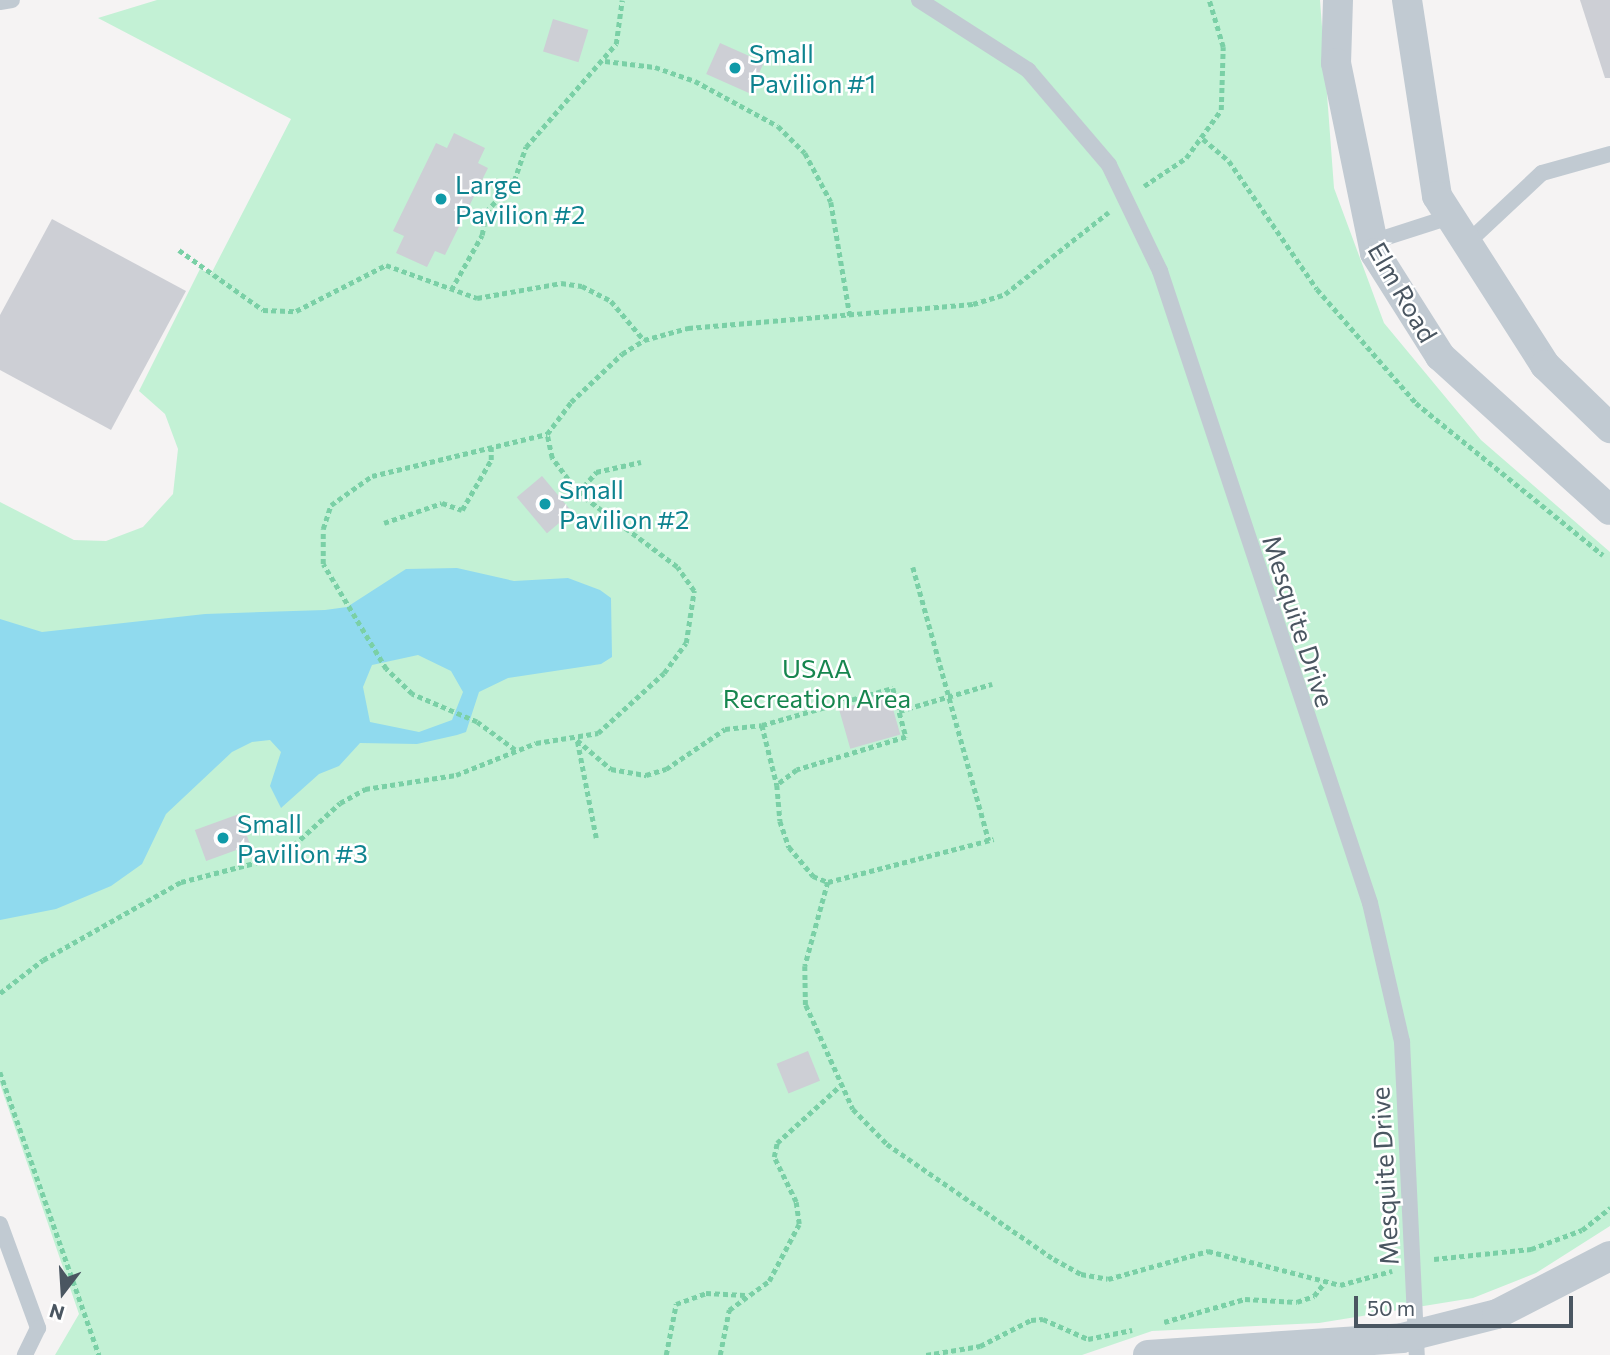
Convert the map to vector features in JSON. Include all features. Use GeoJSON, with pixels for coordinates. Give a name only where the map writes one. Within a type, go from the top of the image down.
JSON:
{"type":"FeatureCollection","features":[{"type":"Feature","properties":{"kind":"street","name":"Elm Road"},"geometry":{"type":"LineString","coordinates":[[1338,0],[1336,63],[1372,242],[1440,356],[1610,510]]}},
{"type":"Feature","properties":{"kind":"street"},"geometry":{"type":"LineString","coordinates":[[1407,0],[1437,196],[1545,365],[1610,428]]}},
{"type":"Feature","properties":{"kind":"street"},"geometry":{"type":"LineString","coordinates":[[1145,1341],[1416,1345],[1497,1314],[1610,1256]]}},
{"type":"Feature","properties":{"kind":"lane"},"geometry":{"type":"LineString","coordinates":[[0,2],[12,0]]}},
{"type":"Feature","properties":{"kind":"lane","name":"Mesquite Drive"},"geometry":{"type":"LineString","coordinates":[[919,0],[1028,70],[1109,165],[1160,271],[1370,903],[1402,1042],[1416,1345]]}},
{"type":"Feature","properties":{"kind":"lane"},"geometry":{"type":"LineString","coordinates":[[1466,244],[1542,173],[1610,154]]}},
{"type":"Feature","properties":{"kind":"lane"},"geometry":{"type":"LineString","coordinates":[[1372,242],[1450,217]]}},
{"type":"Feature","properties":{"kind":"lane"},"geometry":{"type":"LineString","coordinates":[[0,1224],[38,1328],[25,1355]]}},
{"type":"Feature","properties":{"kind":"path"},"geometry":{"type":"LineString","coordinates":[[451,290],[478,243],[486,212],[514,181],[526,147],[605,61],[616,44],[622,0]]}},
{"type":"Feature","properties":{"kind":"path"},"geometry":{"type":"LineString","coordinates":[[515,750],[477,722],[449,708],[412,695],[386,669],[323,564],[323,528],[331,505],[372,477],[547,434],[571,401],[644,341],[688,328],[962,306],[1005,294],[1125,199],[1186,158],[1203,139],[1221,110],[1223,47],[1209,0]]}},
{"type":"Feature","properties":{"kind":"path"},"geometry":{"type":"LineString","coordinates":[[605,61],[654,67],[695,81],[778,126],[805,153],[831,202],[850,315]]}},
{"type":"Feature","properties":{"kind":"path"},"geometry":{"type":"LineString","coordinates":[[1203,139],[1229,160],[1317,289],[1416,403],[1603,555]]}},
{"type":"Feature","properties":{"kind":"path"},"geometry":{"type":"LineString","coordinates":[[179,250],[263,310],[280,313],[386,265],[477,298],[561,283],[582,286],[611,301],[644,341]]}},
{"type":"Feature","properties":{"kind":"path"},"geometry":{"type":"LineString","coordinates":[[0,993],[43,960],[181,882],[270,859],[294,845],[340,803],[365,789],[456,775],[515,750],[576,740],[598,733],[664,673],[686,643],[694,591],[677,567],[578,493],[552,458],[547,434]]}},
{"type":"Feature","properties":{"kind":"path"},"geometry":{"type":"LineString","coordinates":[[384,523],[442,503],[462,510],[491,460],[491,447]]}},
{"type":"Feature","properties":{"kind":"path"},"geometry":{"type":"LineString","coordinates":[[578,493],[596,472],[641,462]]}},
{"type":"Feature","properties":{"kind":"path"},"geometry":{"type":"LineString","coordinates":[[762,726],[778,785],[780,821],[789,847],[813,876],[828,882],[992,840],[913,567]]}},
{"type":"Feature","properties":{"kind":"path"},"geometry":{"type":"LineString","coordinates":[[899,711],[992,684]]}},
{"type":"Feature","properties":{"kind":"path"},"geometry":{"type":"LineString","coordinates":[[576,740],[611,769],[646,775],[666,769],[725,729],[762,726],[893,688],[906,737],[797,770],[778,785]]}},
{"type":"Feature","properties":{"kind":"path"},"geometry":{"type":"LineString","coordinates":[[576,740],[596,838]]}},
{"type":"Feature","properties":{"kind":"path"},"geometry":{"type":"LineString","coordinates":[[828,882],[804,979],[806,1005],[853,1110],[887,1144],[1082,1274],[1108,1279],[1208,1251],[1324,1283],[1362,1283],[1412,1264],[1531,1249],[1582,1230],[1610,1208]]}},
{"type":"Feature","properties":{"kind":"path"},"geometry":{"type":"LineString","coordinates":[[0,1072],[99,1355]]}},
{"type":"Feature","properties":{"kind":"path"},"geometry":{"type":"LineString","coordinates":[[720,1355],[729,1310],[769,1281],[799,1224],[796,1202],[774,1157],[777,1143],[841,1085]]}},
{"type":"Feature","properties":{"kind":"path"},"geometry":{"type":"LineString","coordinates":[[1155,1324],[1245,1299],[1297,1302],[1314,1296],[1324,1283]]}},
{"type":"Feature","properties":{"kind":"path"},"geometry":{"type":"LineString","coordinates":[[666,1355],[676,1304],[706,1293],[746,1296]]}},
{"type":"Feature","properties":{"kind":"path"},"geometry":{"type":"LineString","coordinates":[[926,1355],[980,1346],[1031,1320],[1043,1320],[1088,1339],[1145,1341]]}},
{"type":"Feature","properties":{"kind":"green space","name":"USAA Recreation Area"},"geometry":{"type":"Polygon","coordinates":[[[157,0],[1320,0],[1334,188],[1384,323],[1481,440],[1610,552],[1610,1226],[1536,1273],[1473,1298],[1319,1323],[1152,1331],[1082,1355],[55,1355],[79,1314],[0,1084],[0,502],[74,540],[106,541],[143,527],[173,494],[178,449],[165,414],[139,391],[200,269],[211,274],[291,119],[98,18],[157,0]]]}},
{"type":"Feature","properties":{"kind":"water"},"geometry":{"type":"Polygon","coordinates":[[[457,568],[514,581],[568,578],[600,590],[611,598],[612,657],[601,664],[508,678],[479,692],[466,732],[417,744],[360,743],[339,766],[319,774],[281,808],[270,786],[281,752],[270,740],[252,742],[232,752],[166,814],[142,864],[111,886],[56,909],[0,920],[0,619],[42,632],[205,614],[325,610],[347,607],[406,569],[457,568]],[[418,655],[372,665],[363,687],[370,722],[419,732],[452,720],[463,692],[451,671],[418,655]]]}},
{"type":"Feature","properties":{"kind":"building"},"geometry":{"type":"Polygon","coordinates":[[[1580,0],[1610,0],[1610,78],[1605,78],[1580,0]]]}},
{"type":"Feature","properties":{"kind":"building"},"geometry":{"type":"Polygon","coordinates":[[[553,19],[588,30],[578,62],[543,52],[553,19]]]}},
{"type":"Feature","properties":{"kind":"building","name":"Small Pavilion #1"},"geometry":{"type":"Polygon","coordinates":[[[720,43],[764,63],[750,94],[706,74],[720,43]]]}},
{"type":"Feature","properties":{"kind":"building","name":"Large Pavilion #2"},"geometry":{"type":"Polygon","coordinates":[[[454,133],[485,148],[478,163],[488,168],[445,255],[435,251],[427,267],[396,253],[404,236],[393,231],[436,143],[447,148],[454,133]]]}},
{"type":"Feature","properties":{"kind":"building"},"geometry":{"type":"Polygon","coordinates":[[[52,219],[186,291],[111,430],[0,370],[0,315],[52,219]]]}},
{"type":"Feature","properties":{"kind":"building","name":"Small Pavilion #2"},"geometry":{"type":"Polygon","coordinates":[[[542,476],[572,512],[547,533],[517,497],[542,476]]]}},
{"type":"Feature","properties":{"kind":"building"},"geometry":{"type":"Polygon","coordinates":[[[889,695],[900,734],[850,749],[839,709],[889,695]]]}},
{"type":"Feature","properties":{"kind":"building","name":"Small Pavilion #3"},"geometry":{"type":"Polygon","coordinates":[[[239,814],[250,845],[206,861],[195,830],[239,814]]]}},
{"type":"Feature","properties":{"kind":"building"},"geometry":{"type":"Polygon","coordinates":[[[808,1051],[820,1081],[788,1093],[776,1064],[808,1051]]]}},
{"type":"Feature","properties":{"kind":"place","name":"Small Pavilion #1"},"geometry":{"type":"Point","coordinates":[735,68]}},
{"type":"Feature","properties":{"kind":"place","name":"Large Pavilion #2"},"geometry":{"type":"Point","coordinates":[441,199]}},
{"type":"Feature","properties":{"kind":"place","name":"Small Pavilion #2"},"geometry":{"type":"Point","coordinates":[545,504]}},
{"type":"Feature","properties":{"kind":"place","name":"Small Pavilion #3"},"geometry":{"type":"Point","coordinates":[223,838]}}]}
